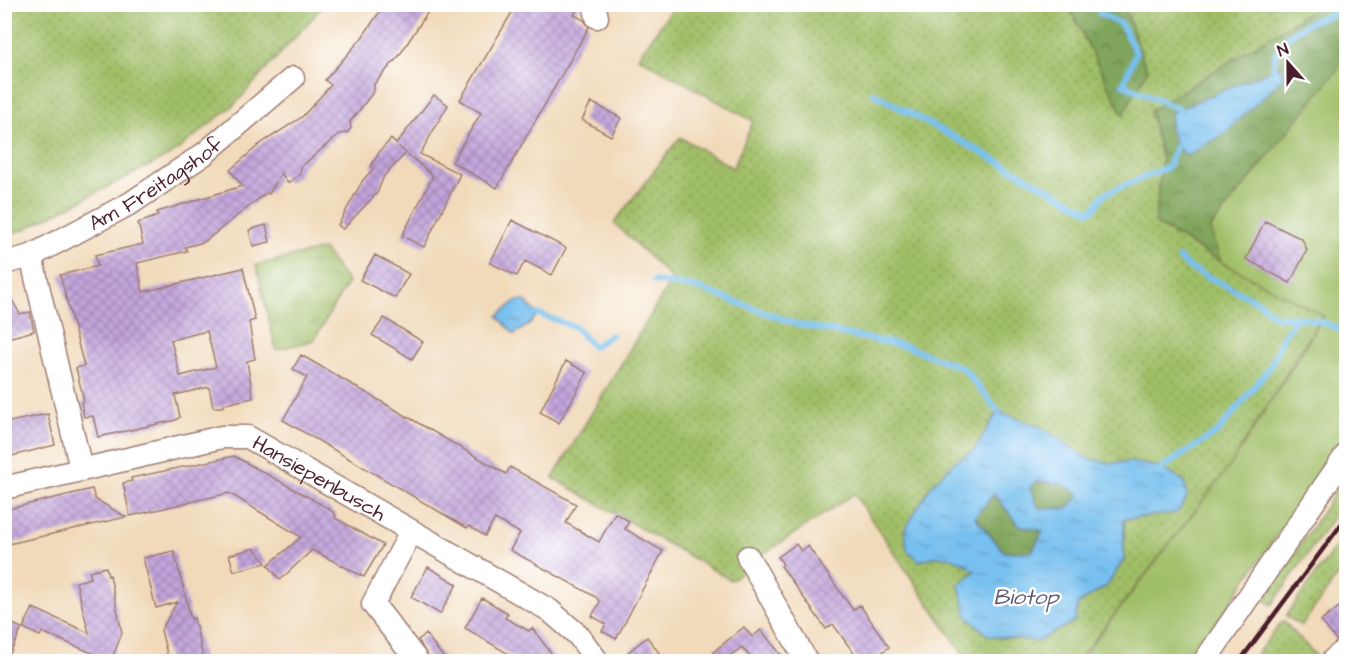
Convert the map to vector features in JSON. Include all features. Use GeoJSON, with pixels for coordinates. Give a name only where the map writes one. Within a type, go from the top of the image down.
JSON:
{"type":"FeatureCollection","features":[{"type":"Feature","properties":{"kind":"street","name":"Am Freitagshof"},"geometry":{"type":"LineString","coordinates":[[4,263],[31,256],[131,203],[204,154],[293,78]]}},
{"type":"Feature","properties":{"kind":"street"},"geometry":{"type":"LineString","coordinates":[[31,256],[81,469]]}},
{"type":"Feature","properties":{"kind":"street","name":"Hansiepenbusch"},"geometry":{"type":"LineString","coordinates":[[4,488],[222,437],[248,437],[549,610],[578,635],[598,662]]}},
{"type":"Feature","properties":{"kind":"street"},"geometry":{"type":"LineString","coordinates":[[1204,662],[1347,455]]}},
{"type":"Feature","properties":{"kind":"street"},"geometry":{"type":"LineString","coordinates":[[411,532],[373,604],[418,662]]}},
{"type":"Feature","properties":{"kind":"street"},"geometry":{"type":"LineString","coordinates":[[748,557],[807,662]]}},
{"type":"Feature","properties":{"kind":"green space"},"geometry":{"type":"Polygon","coordinates":[[[5,4],[324,5],[235,104],[172,154],[23,230],[5,235],[5,4]]]}},
{"type":"Feature","properties":{"kind":"green space"},"geometry":{"type":"Polygon","coordinates":[[[675,5],[1068,5],[1123,114],[1146,71],[1124,5],[1321,5],[1150,111],[1162,159],[1155,223],[1221,262],[1323,315],[1230,466],[1078,661],[968,661],[854,494],[764,554],[731,580],[553,478],[672,279],[614,223],[680,137],[733,168],[753,121],[638,57],[675,5]],[[998,411],[974,451],[954,462],[905,529],[907,550],[920,561],[928,558],[949,557],[976,571],[967,616],[989,636],[1038,641],[1078,604],[1107,586],[1124,559],[1124,519],[1148,516],[1185,483],[1162,468],[1132,462],[1108,463],[1087,458],[998,411]]]}},
{"type":"Feature","properties":{"kind":"green space"},"geometry":{"type":"Polygon","coordinates":[[[1068,5],[1124,5],[1147,71],[1123,115],[1068,5]]]}},
{"type":"Feature","properties":{"kind":"green space"},"geometry":{"type":"Polygon","coordinates":[[[1321,5],[1346,5],[1346,59],[1210,228],[1221,262],[1155,223],[1162,159],[1150,111],[1321,5]],[[1281,66],[1172,112],[1169,125],[1281,66]]]}},
{"type":"Feature","properties":{"kind":"green space"},"geometry":{"type":"Polygon","coordinates":[[[1346,59],[1346,436],[1189,661],[1078,662],[1230,466],[1324,316],[1221,262],[1210,229],[1346,59]]]}},
{"type":"Feature","properties":{"kind":"green space"},"geometry":{"type":"Polygon","coordinates":[[[323,249],[348,282],[314,340],[276,350],[256,265],[323,249]]]}},
{"type":"Feature","properties":{"kind":"green space"},"geometry":{"type":"Polygon","coordinates":[[[1346,476],[1346,499],[1272,605],[1264,600],[1346,476]]]}},
{"type":"Feature","properties":{"kind":"green space"},"geometry":{"type":"Polygon","coordinates":[[[1036,481],[1062,484],[1081,495],[1069,508],[1039,509],[1030,488],[1036,481]]]}},
{"type":"Feature","properties":{"kind":"green space"},"geometry":{"type":"Polygon","coordinates":[[[994,494],[1019,525],[1043,531],[1032,552],[1004,552],[975,516],[994,494]]]}},
{"type":"Feature","properties":{"kind":"green space"},"geometry":{"type":"Polygon","coordinates":[[[1346,532],[1346,565],[1301,626],[1286,616],[1346,532]]]}},
{"type":"Feature","properties":{"kind":"green space"},"geometry":{"type":"Polygon","coordinates":[[[1283,621],[1321,661],[1251,661],[1283,621]]]}},
{"type":"Feature","properties":{"kind":"water"},"geometry":{"type":"Polygon","coordinates":[[[1281,66],[1283,78],[1225,133],[1186,156],[1175,142],[1171,131],[1172,112],[1281,66]]]}},
{"type":"Feature","properties":{"kind":"water"},"geometry":{"type":"Polygon","coordinates":[[[516,301],[525,301],[538,314],[529,325],[514,334],[498,316],[516,301]]]}},
{"type":"Feature","properties":{"kind":"water","name":"Biotop"},"geometry":{"type":"Polygon","coordinates":[[[998,411],[1041,427],[1087,458],[1108,463],[1132,462],[1162,468],[1185,482],[1187,498],[1177,513],[1124,519],[1124,559],[1107,586],[1078,604],[1075,621],[1038,641],[989,636],[967,616],[959,585],[975,571],[949,557],[935,557],[920,561],[907,550],[905,529],[931,486],[954,462],[974,451],[998,411]],[[1036,481],[1030,488],[1039,509],[1068,508],[1080,495],[1062,484],[1036,481]],[[994,494],[975,517],[1004,552],[1032,552],[1043,531],[1019,525],[994,494]]]}},
{"type":"Feature","properties":{"kind":"building"},"geometry":{"type":"Polygon","coordinates":[[[385,4],[433,4],[399,56],[374,84],[374,91],[350,122],[351,128],[347,133],[339,134],[301,167],[300,174],[288,183],[281,173],[269,194],[266,193],[204,242],[185,247],[187,251],[137,263],[143,292],[243,268],[255,320],[249,322],[255,359],[247,361],[253,398],[225,404],[223,407],[213,407],[209,387],[175,395],[180,417],[176,420],[98,437],[93,416],[84,417],[81,402],[84,401],[76,368],[84,366],[60,275],[98,266],[95,255],[143,244],[138,223],[158,216],[157,212],[242,186],[230,170],[260,144],[302,117],[331,85],[325,80],[361,39],[385,4]],[[207,331],[171,340],[180,376],[216,367],[207,331]]]}},
{"type":"Feature","properties":{"kind":"building"},"geometry":{"type":"Polygon","coordinates":[[[517,4],[581,4],[574,15],[584,20],[589,27],[497,188],[452,162],[481,113],[460,100],[517,4]]]}},
{"type":"Feature","properties":{"kind":"building"},"geometry":{"type":"Polygon","coordinates":[[[434,95],[448,105],[420,154],[460,174],[424,247],[402,236],[433,176],[398,146],[406,153],[384,176],[377,193],[343,229],[338,225],[363,180],[374,168],[371,166],[380,151],[391,139],[396,144],[434,95]]]}},
{"type":"Feature","properties":{"kind":"building"},"geometry":{"type":"Polygon","coordinates":[[[591,102],[621,118],[611,136],[582,120],[591,102]]]}},
{"type":"Feature","properties":{"kind":"building"},"geometry":{"type":"Polygon","coordinates":[[[512,220],[566,248],[552,275],[525,261],[517,276],[490,263],[512,220]]]}},
{"type":"Feature","properties":{"kind":"building"},"geometry":{"type":"Polygon","coordinates":[[[1265,221],[1302,239],[1307,250],[1290,283],[1246,259],[1265,221]]]}},
{"type":"Feature","properties":{"kind":"building"},"geometry":{"type":"Polygon","coordinates":[[[266,225],[270,242],[253,246],[249,230],[266,225]]]}},
{"type":"Feature","properties":{"kind":"building"},"geometry":{"type":"Polygon","coordinates":[[[375,255],[409,274],[395,298],[360,280],[375,255]]]}},
{"type":"Feature","properties":{"kind":"building"},"geometry":{"type":"Polygon","coordinates":[[[4,286],[20,314],[30,312],[34,331],[4,339],[4,286]]]}},
{"type":"Feature","properties":{"kind":"building"},"geometry":{"type":"Polygon","coordinates":[[[384,318],[423,342],[412,359],[372,335],[384,318]]]}},
{"type":"Feature","properties":{"kind":"building"},"geometry":{"type":"Polygon","coordinates":[[[301,355],[506,474],[510,467],[576,504],[566,523],[599,542],[615,513],[629,521],[625,529],[663,551],[616,639],[602,631],[606,624],[592,616],[600,602],[596,597],[510,550],[520,533],[495,519],[485,536],[469,526],[467,528],[283,420],[307,377],[293,369],[301,355]]]}},
{"type":"Feature","properties":{"kind":"building"},"geometry":{"type":"Polygon","coordinates":[[[566,361],[587,373],[559,423],[540,412],[566,361]]]}},
{"type":"Feature","properties":{"kind":"building"},"geometry":{"type":"Polygon","coordinates":[[[48,414],[55,445],[4,458],[4,423],[48,414]]]}},
{"type":"Feature","properties":{"kind":"building"},"geometry":{"type":"Polygon","coordinates":[[[234,456],[328,508],[336,515],[335,518],[383,545],[364,577],[312,550],[280,580],[268,565],[301,537],[229,493],[130,516],[123,483],[132,481],[131,478],[234,456]]]}},
{"type":"Feature","properties":{"kind":"building"},"geometry":{"type":"Polygon","coordinates":[[[92,489],[95,499],[126,517],[4,545],[4,510],[92,489]]]}},
{"type":"Feature","properties":{"kind":"building"},"geometry":{"type":"Polygon","coordinates":[[[796,544],[801,551],[808,546],[853,610],[860,605],[889,647],[869,662],[860,662],[833,624],[826,629],[781,566],[783,564],[778,557],[796,544]]]}},
{"type":"Feature","properties":{"kind":"building"},"geometry":{"type":"Polygon","coordinates":[[[254,548],[266,563],[234,571],[229,555],[254,548]]]}},
{"type":"Feature","properties":{"kind":"building"},"geometry":{"type":"Polygon","coordinates":[[[174,551],[191,619],[194,618],[204,662],[169,662],[161,630],[177,602],[156,608],[143,558],[174,551]]]}},
{"type":"Feature","properties":{"kind":"building"},"geometry":{"type":"Polygon","coordinates":[[[106,567],[108,576],[110,575],[122,633],[111,661],[42,632],[40,636],[23,628],[33,608],[89,633],[76,582],[91,578],[89,571],[106,567]]]}},
{"type":"Feature","properties":{"kind":"building"},"geometry":{"type":"Polygon","coordinates":[[[428,567],[457,584],[440,614],[411,597],[428,567]]]}},
{"type":"Feature","properties":{"kind":"building"},"geometry":{"type":"Polygon","coordinates":[[[482,598],[508,613],[505,618],[529,631],[532,628],[558,662],[522,662],[465,628],[482,598]]]}},
{"type":"Feature","properties":{"kind":"building"},"geometry":{"type":"Polygon","coordinates":[[[1347,601],[1347,633],[1336,640],[1321,621],[1347,601]]]}},
{"type":"Feature","properties":{"kind":"building"},"geometry":{"type":"Polygon","coordinates":[[[4,620],[22,628],[6,662],[4,662],[4,620]]]}},
{"type":"Feature","properties":{"kind":"building"},"geometry":{"type":"Polygon","coordinates":[[[744,627],[752,637],[761,630],[787,662],[754,662],[742,647],[721,662],[713,652],[744,627]]]}},
{"type":"Feature","properties":{"kind":"building"},"geometry":{"type":"Polygon","coordinates":[[[426,634],[447,662],[431,662],[418,640],[426,634]]]}},
{"type":"Feature","properties":{"kind":"building"},"geometry":{"type":"Polygon","coordinates":[[[647,637],[666,662],[616,662],[647,637]]]}},
{"type":"Feature","properties":{"kind":"waterway"},"geometry":{"type":"LineString","coordinates":[[1094,4],[1101,14],[1121,24],[1136,53],[1123,84],[1179,109]]}},
{"type":"Feature","properties":{"kind":"waterway"},"geometry":{"type":"LineString","coordinates":[[1274,68],[1279,48],[1294,32],[1315,20],[1336,14]]}},
{"type":"Feature","properties":{"kind":"waterway"},"geometry":{"type":"LineString","coordinates":[[873,93],[1089,211],[1094,209],[1104,194],[1168,167],[1176,147]]}},
{"type":"Feature","properties":{"kind":"waterway"},"geometry":{"type":"LineString","coordinates":[[1179,258],[1188,267],[1259,302],[1276,317],[1312,320],[1346,333]]}},
{"type":"Feature","properties":{"kind":"waterway"},"geometry":{"type":"LineString","coordinates":[[654,281],[698,288],[796,324],[905,346],[963,368],[998,411]]}},
{"type":"Feature","properties":{"kind":"waterway"},"geometry":{"type":"LineString","coordinates":[[538,314],[575,327],[593,347],[611,335]]}},
{"type":"Feature","properties":{"kind":"waterway"},"geometry":{"type":"LineString","coordinates":[[1162,468],[1219,431],[1270,367],[1283,337],[1297,317]]}},
{"type":"Feature","properties":{"kind":"railway"},"geometry":{"type":"LineString","coordinates":[[1239,662],[1346,518]]}}]}
